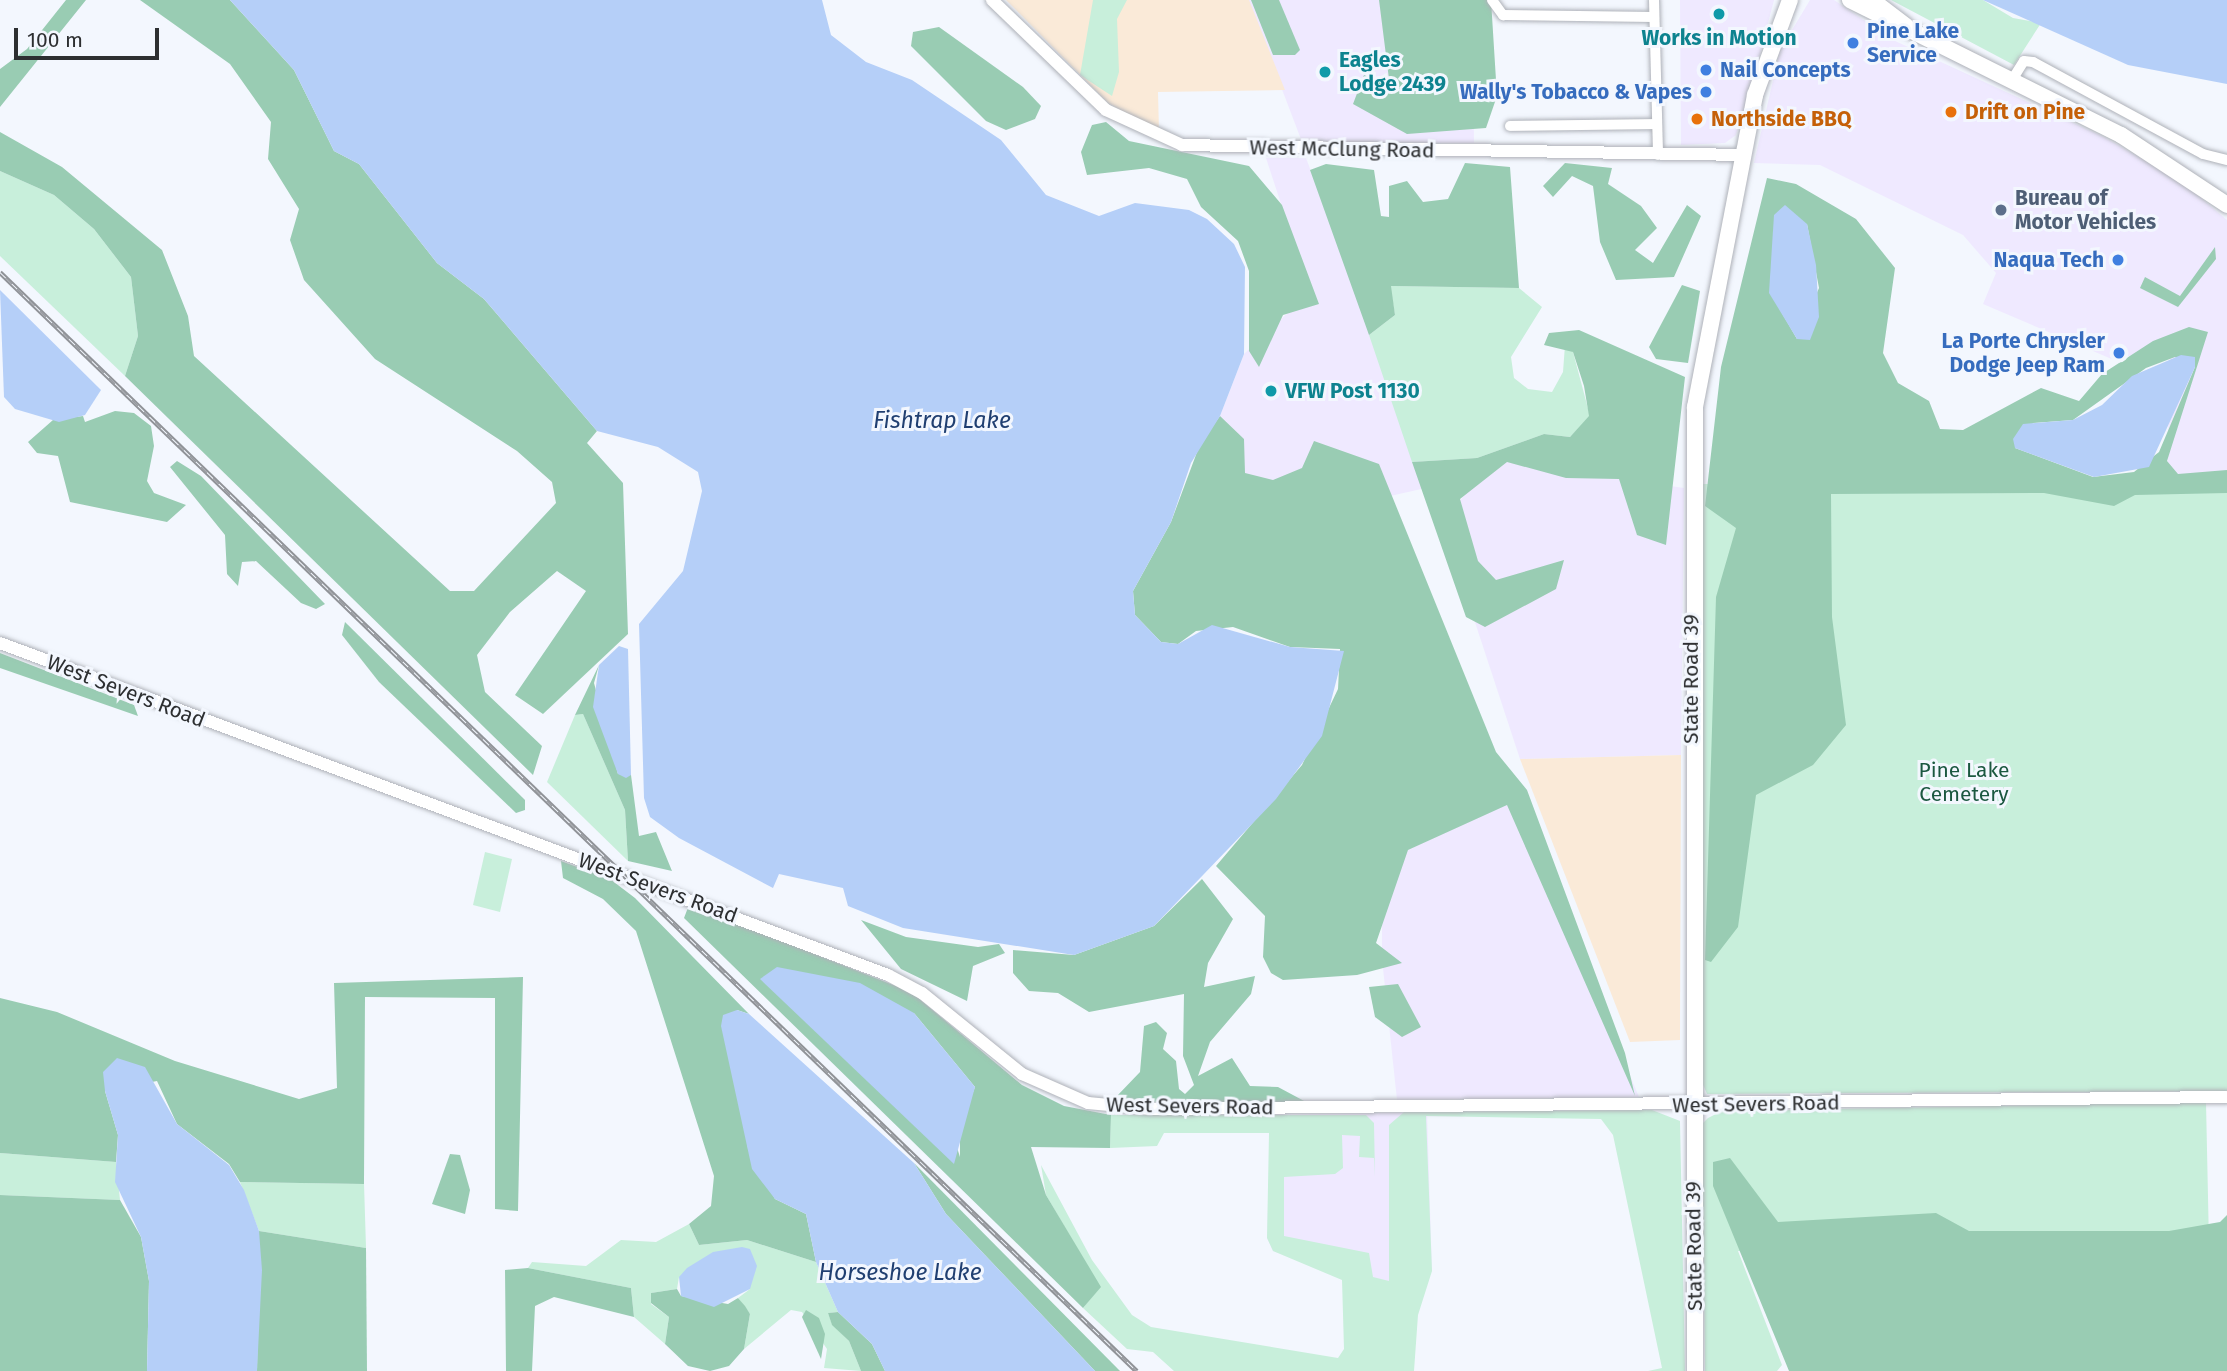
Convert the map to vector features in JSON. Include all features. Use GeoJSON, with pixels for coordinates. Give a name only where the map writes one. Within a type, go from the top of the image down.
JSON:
{"type":"FeatureCollection","features":[{"type":"Feature","properties":{"kind":"main road"},"geometry":{"type":"LineString","coordinates":[[1850,0],[2012,80],[2168,162],[2227,205]]}},
{"type":"Feature","properties":{"kind":"main road"},"geometry":{"type":"LineString","coordinates":[[1872,0],[1913,33]]}},
{"type":"Feature","properties":{"kind":"main road","name":"State Road 39"},"geometry":{"type":"LineString","coordinates":[[1695,1371],[1693,443],[1704,342],[1764,62],[1786,2]]}},
{"type":"Feature","properties":{"kind":"street","name":"West McClung Road"},"geometry":{"type":"LineString","coordinates":[[992,0],[1106,110],[1175,143],[1744,155]]}},
{"type":"Feature","properties":{"kind":"street"},"geometry":{"type":"LineString","coordinates":[[1492,0],[1503,15],[1654,17]]}},
{"type":"Feature","properties":{"kind":"street"},"geometry":{"type":"LineString","coordinates":[[1654,0],[1654,124],[1658,155]]}},
{"type":"Feature","properties":{"kind":"street"},"geometry":{"type":"LineString","coordinates":[[2012,80],[2024,61],[2032,62],[2203,154],[2227,160]]}},
{"type":"Feature","properties":{"kind":"street"},"geometry":{"type":"LineString","coordinates":[[1510,125],[1654,124]]}},
{"type":"Feature","properties":{"kind":"street","name":"West Severs Road"},"geometry":{"type":"LineString","coordinates":[[0,643],[888,975],[930,998],[1022,1074],[1088,1103],[1151,1109],[2227,1097]]}},
{"type":"Feature","properties":{"kind":"shaded area"},"geometry":{"type":"Polygon","coordinates":[[[1006,0],[1249,0],[1285,90],[1158,92],[1159,131],[1108,103],[1006,0]]]}},
{"type":"Feature","properties":{"kind":"shaded area"},"geometry":{"type":"Polygon","coordinates":[[[1248,0],[1472,0],[1474,143],[1302,142],[1248,0]]]}},
{"type":"Feature","properties":{"kind":"shaded area"},"geometry":{"type":"Polygon","coordinates":[[[1680,0],[1774,0],[1749,97],[1736,135],[1725,143],[1681,145],[1680,0]]]}},
{"type":"Feature","properties":{"kind":"shaded area"},"geometry":{"type":"Polygon","coordinates":[[[1810,0],[1834,0],[1893,40],[2104,137],[2183,183],[2227,220],[2227,485],[2167,485],[2170,345],[2114,360],[1983,304],[1996,273],[1963,235],[1820,165],[1754,163],[1780,50],[1810,0]]]}},
{"type":"Feature","properties":{"kind":"shaded area"},"geometry":{"type":"Polygon","coordinates":[[[1266,158],[1306,158],[1430,487],[1289,519],[1200,444],[1220,416],[1244,354],[1310,292],[1266,158]]]}},
{"type":"Feature","properties":{"kind":"shaded area"},"geometry":{"type":"Polygon","coordinates":[[[1494,460],[1684,488],[1681,755],[1520,759],[1442,522],[1494,460]]]}},
{"type":"Feature","properties":{"kind":"shaded area"},"geometry":{"type":"Polygon","coordinates":[[[1681,755],[1680,1040],[1630,1042],[1520,759],[1681,755]]]}},
{"type":"Feature","properties":{"kind":"shaded area"},"geometry":{"type":"Polygon","coordinates":[[[1515,800],[1639,1097],[1397,1100],[1382,959],[1382,862],[1515,800]]]}},
{"type":"Feature","properties":{"kind":"shaded area"},"geometry":{"type":"Polygon","coordinates":[[[1427,1112],[1432,1271],[1406,1291],[1273,1251],[1267,1238],[1271,1115],[1427,1112]]]}},
{"type":"Feature","properties":{"kind":"green space"},"geometry":{"type":"Polygon","coordinates":[[[66,0],[86,0],[0,107],[0,69],[27,49],[66,0]]]}},
{"type":"Feature","properties":{"kind":"green space"},"geometry":{"type":"Polygon","coordinates":[[[140,0],[230,0],[294,70],[334,151],[359,164],[437,263],[484,299],[597,431],[587,443],[623,483],[628,634],[543,714],[515,695],[586,591],[557,571],[510,612],[477,655],[485,692],[542,746],[533,775],[125,376],[138,336],[131,277],[94,229],[54,195],[0,171],[0,132],[62,167],[162,250],[188,316],[194,356],[450,591],[474,591],[556,503],[552,482],[517,451],[375,359],[304,280],[290,240],[299,209],[268,159],[271,122],[230,64],[140,0]]]}},
{"type":"Feature","properties":{"kind":"green space"},"geometry":{"type":"Polygon","coordinates":[[[1093,0],[1127,0],[1117,19],[1119,72],[1112,96],[1080,75],[1093,0]]]}},
{"type":"Feature","properties":{"kind":"green space"},"geometry":{"type":"Polygon","coordinates":[[[1251,0],[1279,0],[1300,50],[1295,55],[1273,55],[1251,0]]]}},
{"type":"Feature","properties":{"kind":"green space"},"geometry":{"type":"Polygon","coordinates":[[[1379,0],[1491,0],[1497,96],[1486,128],[1407,134],[1353,104],[1364,75],[1390,87],[1379,0]]]}},
{"type":"Feature","properties":{"kind":"green space"},"geometry":{"type":"Polygon","coordinates":[[[1891,0],[1983,0],[2013,18],[2041,23],[2014,65],[1891,0]]]}},
{"type":"Feature","properties":{"kind":"green space"},"geometry":{"type":"Polygon","coordinates":[[[939,27],[1023,87],[1041,106],[1035,119],[1006,130],[986,121],[911,46],[913,32],[939,27]]]}},
{"type":"Feature","properties":{"kind":"green space"},"geometry":{"type":"Polygon","coordinates":[[[1106,122],[1129,141],[1249,166],[1282,205],[1319,304],[1283,315],[1259,367],[1249,351],[1249,271],[1238,241],[1201,207],[1187,179],[1149,168],[1087,175],[1081,152],[1092,125],[1106,122]]]}},
{"type":"Feature","properties":{"kind":"green space"},"geometry":{"type":"Polygon","coordinates":[[[1465,163],[1510,167],[1519,288],[1391,286],[1395,315],[1369,335],[1310,170],[1326,164],[1374,170],[1381,216],[1389,217],[1389,186],[1407,181],[1423,202],[1448,199],[1465,163]]]}},
{"type":"Feature","properties":{"kind":"green space"},"geometry":{"type":"Polygon","coordinates":[[[1565,163],[1612,168],[1608,184],[1641,206],[1657,228],[1635,250],[1653,263],[1687,205],[1701,216],[1674,277],[1616,280],[1600,242],[1593,186],[1572,176],[1553,197],[1543,186],[1565,163]]]}},
{"type":"Feature","properties":{"kind":"green space"},"geometry":{"type":"Polygon","coordinates":[[[0,171],[54,195],[94,229],[131,277],[138,336],[125,376],[0,256],[0,171]]]}},
{"type":"Feature","properties":{"kind":"green space"},"geometry":{"type":"Polygon","coordinates":[[[1767,178],[1796,184],[1856,219],[1895,268],[1883,353],[1898,383],[1929,401],[1940,429],[1963,430],[2041,388],[2079,401],[2102,374],[2153,341],[2189,327],[2208,332],[2167,461],[2178,474],[2227,470],[2227,493],[2135,495],[2114,506],[2044,493],[1831,494],[1832,617],[1846,725],[1813,765],[1756,795],[1738,927],[1711,962],[1705,960],[1716,597],[1736,528],[1705,506],[1721,367],[1767,178]],[[1807,224],[1779,308],[1797,339],[1819,288],[1807,224]],[[2175,357],[2146,368],[2073,420],[2033,423],[2015,448],[2093,477],[2134,472],[2159,452],[2195,367],[2175,357]]]}},
{"type":"Feature","properties":{"kind":"green space"},"geometry":{"type":"Polygon","coordinates":[[[2215,247],[2216,259],[2178,307],[2140,288],[2145,277],[2180,296],[2215,247]]]}},
{"type":"Feature","properties":{"kind":"green space"},"geometry":{"type":"Polygon","coordinates":[[[1682,285],[1700,291],[1688,363],[1656,359],[1649,347],[1682,285]]]}},
{"type":"Feature","properties":{"kind":"green space"},"geometry":{"type":"Polygon","coordinates":[[[1390,286],[1519,288],[1542,307],[1511,357],[1514,378],[1528,389],[1552,392],[1563,372],[1565,345],[1573,352],[1590,416],[1570,437],[1544,434],[1477,458],[1412,462],[1369,335],[1395,315],[1390,286]]]}},
{"type":"Feature","properties":{"kind":"green space"},"geometry":{"type":"Polygon","coordinates":[[[1579,330],[1685,377],[1666,545],[1637,535],[1619,479],[1566,478],[1507,462],[1460,499],[1478,561],[1496,580],[1564,560],[1556,589],[1485,627],[1466,617],[1412,462],[1477,458],[1544,434],[1570,437],[1589,416],[1584,386],[1573,352],[1544,345],[1549,333],[1579,330]]]}},
{"type":"Feature","properties":{"kind":"green space"},"geometry":{"type":"Polygon","coordinates":[[[115,411],[134,413],[151,426],[154,446],[147,481],[154,493],[186,505],[167,522],[70,502],[58,456],[37,453],[28,442],[53,420],[83,416],[85,422],[115,411]]]}},
{"type":"Feature","properties":{"kind":"green space"},"geometry":{"type":"Polygon","coordinates":[[[1220,416],[1244,439],[1245,473],[1273,480],[1302,468],[1314,441],[1379,464],[1496,752],[1527,790],[1625,1053],[1635,1096],[1507,805],[1408,850],[1376,943],[1402,963],[1357,975],[1283,980],[1271,973],[1263,957],[1265,916],[1216,866],[1302,765],[1338,689],[1340,649],[1290,647],[1233,627],[1196,631],[1178,644],[1161,642],[1135,615],[1133,591],[1171,522],[1200,444],[1220,416]]]}},
{"type":"Feature","properties":{"kind":"green space"},"geometry":{"type":"Polygon","coordinates":[[[177,461],[201,476],[325,604],[316,609],[301,603],[256,561],[242,562],[238,586],[227,574],[225,535],[170,467],[177,461]]]}},
{"type":"Feature","properties":{"kind":"green space","name":"Pine Lake Cemetery"},"geometry":{"type":"Polygon","coordinates":[[[1699,484],[2227,485],[2227,1091],[1707,1094],[1701,1080],[1699,484]]]}},
{"type":"Feature","properties":{"kind":"green space"},"geometry":{"type":"Polygon","coordinates":[[[345,622],[525,800],[525,810],[516,813],[379,682],[342,635],[345,622]]]}},
{"type":"Feature","properties":{"kind":"green space"},"geometry":{"type":"Polygon","coordinates":[[[0,653],[134,705],[138,716],[0,668],[0,653]]]}},
{"type":"Feature","properties":{"kind":"green space"},"geometry":{"type":"Polygon","coordinates":[[[599,665],[594,683],[618,774],[631,775],[639,836],[656,832],[672,871],[628,861],[625,810],[583,714],[575,715],[599,665]]]}},
{"type":"Feature","properties":{"kind":"green space"},"geometry":{"type":"Polygon","coordinates":[[[583,714],[625,810],[628,861],[547,782],[575,715],[583,714]]]}},
{"type":"Feature","properties":{"kind":"green space"},"geometry":{"type":"Polygon","coordinates":[[[485,852],[512,859],[500,912],[473,905],[485,852]]]}},
{"type":"Feature","properties":{"kind":"green space"},"geometry":{"type":"Polygon","coordinates":[[[561,861],[610,879],[635,898],[749,1014],[737,1010],[748,1149],[775,1199],[806,1214],[816,1262],[747,1240],[699,1245],[689,1224],[711,1206],[714,1176],[636,931],[603,899],[563,878],[561,861]]]}},
{"type":"Feature","properties":{"kind":"green space"},"geometry":{"type":"Polygon","coordinates":[[[1202,879],[1233,919],[1208,963],[1204,987],[1255,976],[1251,994],[1210,1042],[1198,1076],[1232,1058],[1250,1086],[1278,1087],[1306,1102],[1122,1102],[1116,1097],[1140,1072],[1144,1026],[1156,1022],[1167,1033],[1163,1049],[1176,1061],[1179,1089],[1185,1094],[1194,1085],[1183,1056],[1184,994],[1089,1012],[1058,993],[1029,991],[1013,973],[1013,950],[1074,955],[1154,926],[1202,879]]]}},
{"type":"Feature","properties":{"kind":"green space"},"geometry":{"type":"Polygon","coordinates":[[[689,905],[911,992],[1022,1085],[1064,1106],[1111,1115],[1110,1148],[1031,1147],[1046,1195],[1101,1287],[1083,1308],[684,918],[689,905]],[[914,1013],[960,1157],[960,1126],[975,1087],[914,1013]]]}},
{"type":"Feature","properties":{"kind":"green space"},"geometry":{"type":"Polygon","coordinates":[[[861,920],[906,937],[978,947],[999,944],[1005,953],[973,966],[967,1001],[901,969],[861,920]]]}},
{"type":"Feature","properties":{"kind":"green space"},"geometry":{"type":"Polygon","coordinates":[[[523,977],[518,1211],[495,1209],[495,998],[365,997],[364,1184],[240,1182],[229,1164],[177,1124],[157,1081],[105,1091],[118,1135],[116,1162],[0,1153],[0,998],[57,1012],[175,1061],[299,1099],[337,1088],[334,983],[523,977]]]}},
{"type":"Feature","properties":{"kind":"green space"},"geometry":{"type":"Polygon","coordinates":[[[1398,984],[1421,1027],[1402,1037],[1375,1017],[1369,987],[1398,984]]]}},
{"type":"Feature","properties":{"kind":"green space"},"geometry":{"type":"Polygon","coordinates":[[[2206,1102],[2209,1244],[1738,1251],[1782,1365],[1777,1371],[1705,1371],[1702,1124],[1708,1118],[1722,1111],[2206,1102]]]}},
{"type":"Feature","properties":{"kind":"green space"},"geometry":{"type":"Polygon","coordinates":[[[1652,1110],[1680,1121],[1685,1371],[1648,1371],[1662,1368],[1613,1135],[1601,1119],[1426,1116],[1432,1271],[1418,1315],[1414,1371],[1174,1371],[1153,1352],[1127,1349],[1083,1308],[1100,1287],[1046,1195],[1041,1165],[1092,1260],[1132,1315],[1151,1327],[1338,1358],[1344,1349],[1342,1280],[1273,1251],[1267,1238],[1269,1133],[1164,1133],[1157,1146],[1110,1148],[1111,1115],[1366,1115],[1374,1123],[1375,1177],[1374,1158],[1359,1157],[1360,1136],[1342,1135],[1343,1168],[1335,1174],[1284,1177],[1284,1236],[1369,1253],[1373,1277],[1389,1281],[1389,1125],[1404,1112],[1652,1110]]]}},
{"type":"Feature","properties":{"kind":"green space"},"geometry":{"type":"Polygon","coordinates":[[[0,1153],[116,1162],[120,1200],[0,1195],[0,1153]]]}},
{"type":"Feature","properties":{"kind":"green space"},"geometry":{"type":"Polygon","coordinates":[[[450,1154],[460,1155],[470,1190],[465,1214],[432,1204],[450,1154]]]}},
{"type":"Feature","properties":{"kind":"green space"},"geometry":{"type":"Polygon","coordinates":[[[1730,1158],[1778,1222],[1936,1213],[1969,1231],[2169,1231],[2220,1222],[2227,1215],[2227,1371],[1789,1371],[1713,1186],[1713,1162],[1730,1158]]]}},
{"type":"Feature","properties":{"kind":"green space"},"geometry":{"type":"Polygon","coordinates":[[[914,1163],[1120,1371],[1095,1371],[946,1214],[914,1163]]]}},
{"type":"Feature","properties":{"kind":"green space"},"geometry":{"type":"Polygon","coordinates":[[[240,1182],[364,1184],[366,1248],[259,1231],[240,1182]]]}},
{"type":"Feature","properties":{"kind":"green space"},"geometry":{"type":"Polygon","coordinates":[[[0,1195],[120,1200],[141,1237],[149,1281],[147,1371],[0,1371],[0,1195]]]}},
{"type":"Feature","properties":{"kind":"green space"},"geometry":{"type":"Polygon","coordinates":[[[689,1224],[699,1245],[747,1240],[816,1262],[838,1312],[828,1313],[832,1324],[849,1341],[861,1371],[824,1368],[827,1349],[802,1312],[791,1310],[744,1349],[750,1314],[738,1298],[750,1289],[679,1277],[677,1289],[651,1293],[651,1304],[669,1317],[665,1344],[634,1317],[631,1288],[528,1268],[532,1262],[586,1266],[621,1240],[656,1242],[689,1224]]]}},
{"type":"Feature","properties":{"kind":"green space"},"geometry":{"type":"Polygon","coordinates":[[[259,1231],[366,1248],[367,1371],[257,1371],[259,1231]]]}},
{"type":"Feature","properties":{"kind":"green space"},"geometry":{"type":"Polygon","coordinates":[[[528,1268],[631,1288],[634,1317],[554,1297],[535,1306],[532,1371],[506,1371],[505,1270],[528,1268]]]}},
{"type":"Feature","properties":{"kind":"green space"},"geometry":{"type":"Polygon","coordinates":[[[677,1289],[681,1296],[728,1304],[738,1298],[745,1306],[750,1314],[744,1349],[729,1366],[710,1371],[688,1366],[665,1344],[669,1317],[651,1303],[651,1293],[677,1289]]]}},
{"type":"Feature","properties":{"kind":"green space"},"geometry":{"type":"Polygon","coordinates":[[[806,1310],[819,1318],[825,1334],[821,1359],[802,1317],[806,1310]]]}},
{"type":"Feature","properties":{"kind":"green space"},"geometry":{"type":"Polygon","coordinates":[[[838,1312],[872,1344],[885,1371],[861,1371],[849,1341],[832,1325],[828,1313],[838,1312]]]}},
{"type":"Feature","properties":{"kind":"water","name":"Fishtrap Lake"},"geometry":{"type":"Polygon","coordinates":[[[230,0],[822,0],[831,35],[866,62],[912,80],[1001,140],[1046,195],[1099,216],[1135,203],[1189,210],[1207,219],[1234,244],[1245,267],[1244,354],[1220,416],[1191,463],[1171,522],[1133,591],[1135,615],[1161,642],[1178,644],[1212,625],[1290,647],[1344,651],[1322,736],[1276,799],[1154,926],[1074,955],[903,928],[848,906],[843,888],[779,874],[773,888],[679,838],[650,817],[644,798],[639,624],[683,571],[702,491],[698,472],[658,447],[597,431],[484,299],[437,263],[359,164],[334,151],[294,70],[230,0]]]}},
{"type":"Feature","properties":{"kind":"water"},"geometry":{"type":"Polygon","coordinates":[[[1983,0],[2227,0],[2227,84],[2128,65],[1983,0]]]}},
{"type":"Feature","properties":{"kind":"water"},"geometry":{"type":"Polygon","coordinates":[[[1785,205],[1807,224],[1816,265],[1819,317],[1810,340],[1797,339],[1769,293],[1774,215],[1785,205]]]}},
{"type":"Feature","properties":{"kind":"water"},"geometry":{"type":"Polygon","coordinates":[[[0,290],[101,390],[85,415],[59,422],[15,409],[4,397],[0,290]]]}},
{"type":"Feature","properties":{"kind":"water"},"geometry":{"type":"Polygon","coordinates":[[[2181,355],[2195,357],[2195,367],[2149,467],[2094,477],[2015,448],[2013,439],[2023,424],[2073,420],[2102,405],[2132,376],[2181,355]]]}},
{"type":"Feature","properties":{"kind":"water"},"geometry":{"type":"Polygon","coordinates":[[[619,646],[628,649],[631,775],[626,778],[618,774],[593,707],[599,665],[619,646]]]}},
{"type":"Feature","properties":{"kind":"water"},"geometry":{"type":"Polygon","coordinates":[[[777,967],[860,983],[914,1013],[975,1087],[954,1164],[760,979],[777,967]]]}},
{"type":"Feature","properties":{"kind":"water","name":"Horseshoe Lake"},"geometry":{"type":"Polygon","coordinates":[[[737,1010],[749,1014],[914,1163],[946,1214],[1095,1371],[885,1371],[872,1344],[838,1312],[816,1262],[806,1214],[775,1199],[752,1169],[721,1026],[723,1015],[737,1010]]]}},
{"type":"Feature","properties":{"kind":"water"},"geometry":{"type":"Polygon","coordinates":[[[117,1058],[145,1067],[177,1124],[229,1165],[244,1190],[259,1231],[262,1270],[257,1371],[147,1371],[149,1281],[141,1237],[115,1182],[118,1135],[105,1091],[103,1072],[117,1058]]]}},
{"type":"Feature","properties":{"kind":"water"},"geometry":{"type":"Polygon","coordinates":[[[742,1247],[750,1249],[757,1266],[750,1289],[714,1307],[681,1296],[679,1277],[687,1268],[713,1252],[742,1247]]]}},
{"type":"Feature","properties":{"kind":"railway"},"geometry":{"type":"LineString","coordinates":[[0,272],[1137,1371]]}},
{"type":"Feature","properties":{"kind":"place","name":"Works in Motion"},"geometry":{"type":"Point","coordinates":[1719,14]}},
{"type":"Feature","properties":{"kind":"place","name":"Pine Lake Service"},"geometry":{"type":"Point","coordinates":[1853,43]}},
{"type":"Feature","properties":{"kind":"place","name":"Nail Concepts"},"geometry":{"type":"Point","coordinates":[1706,70]}},
{"type":"Feature","properties":{"kind":"place","name":"Eagles Lodge 2439"},"geometry":{"type":"Point","coordinates":[1325,72]}},
{"type":"Feature","properties":{"kind":"place","name":"Wally's Tobacco & Vapes"},"geometry":{"type":"Point","coordinates":[1706,92]}},
{"type":"Feature","properties":{"kind":"place","name":"Drift on Pine"},"geometry":{"type":"Point","coordinates":[1951,112]}},
{"type":"Feature","properties":{"kind":"place","name":"Northside BBQ"},"geometry":{"type":"Point","coordinates":[1697,119]}},
{"type":"Feature","properties":{"kind":"place","name":"Bureau of Motor Vehicles"},"geometry":{"type":"Point","coordinates":[2001,210]}},
{"type":"Feature","properties":{"kind":"place","name":"Naqua Tech"},"geometry":{"type":"Point","coordinates":[2118,260]}},
{"type":"Feature","properties":{"kind":"place","name":"La Porte Chrysler Dodge Jeep Ram"},"geometry":{"type":"Point","coordinates":[2119,353]}},
{"type":"Feature","properties":{"kind":"place","name":"VFW Post 1130"},"geometry":{"type":"Point","coordinates":[1271,391]}}]}
